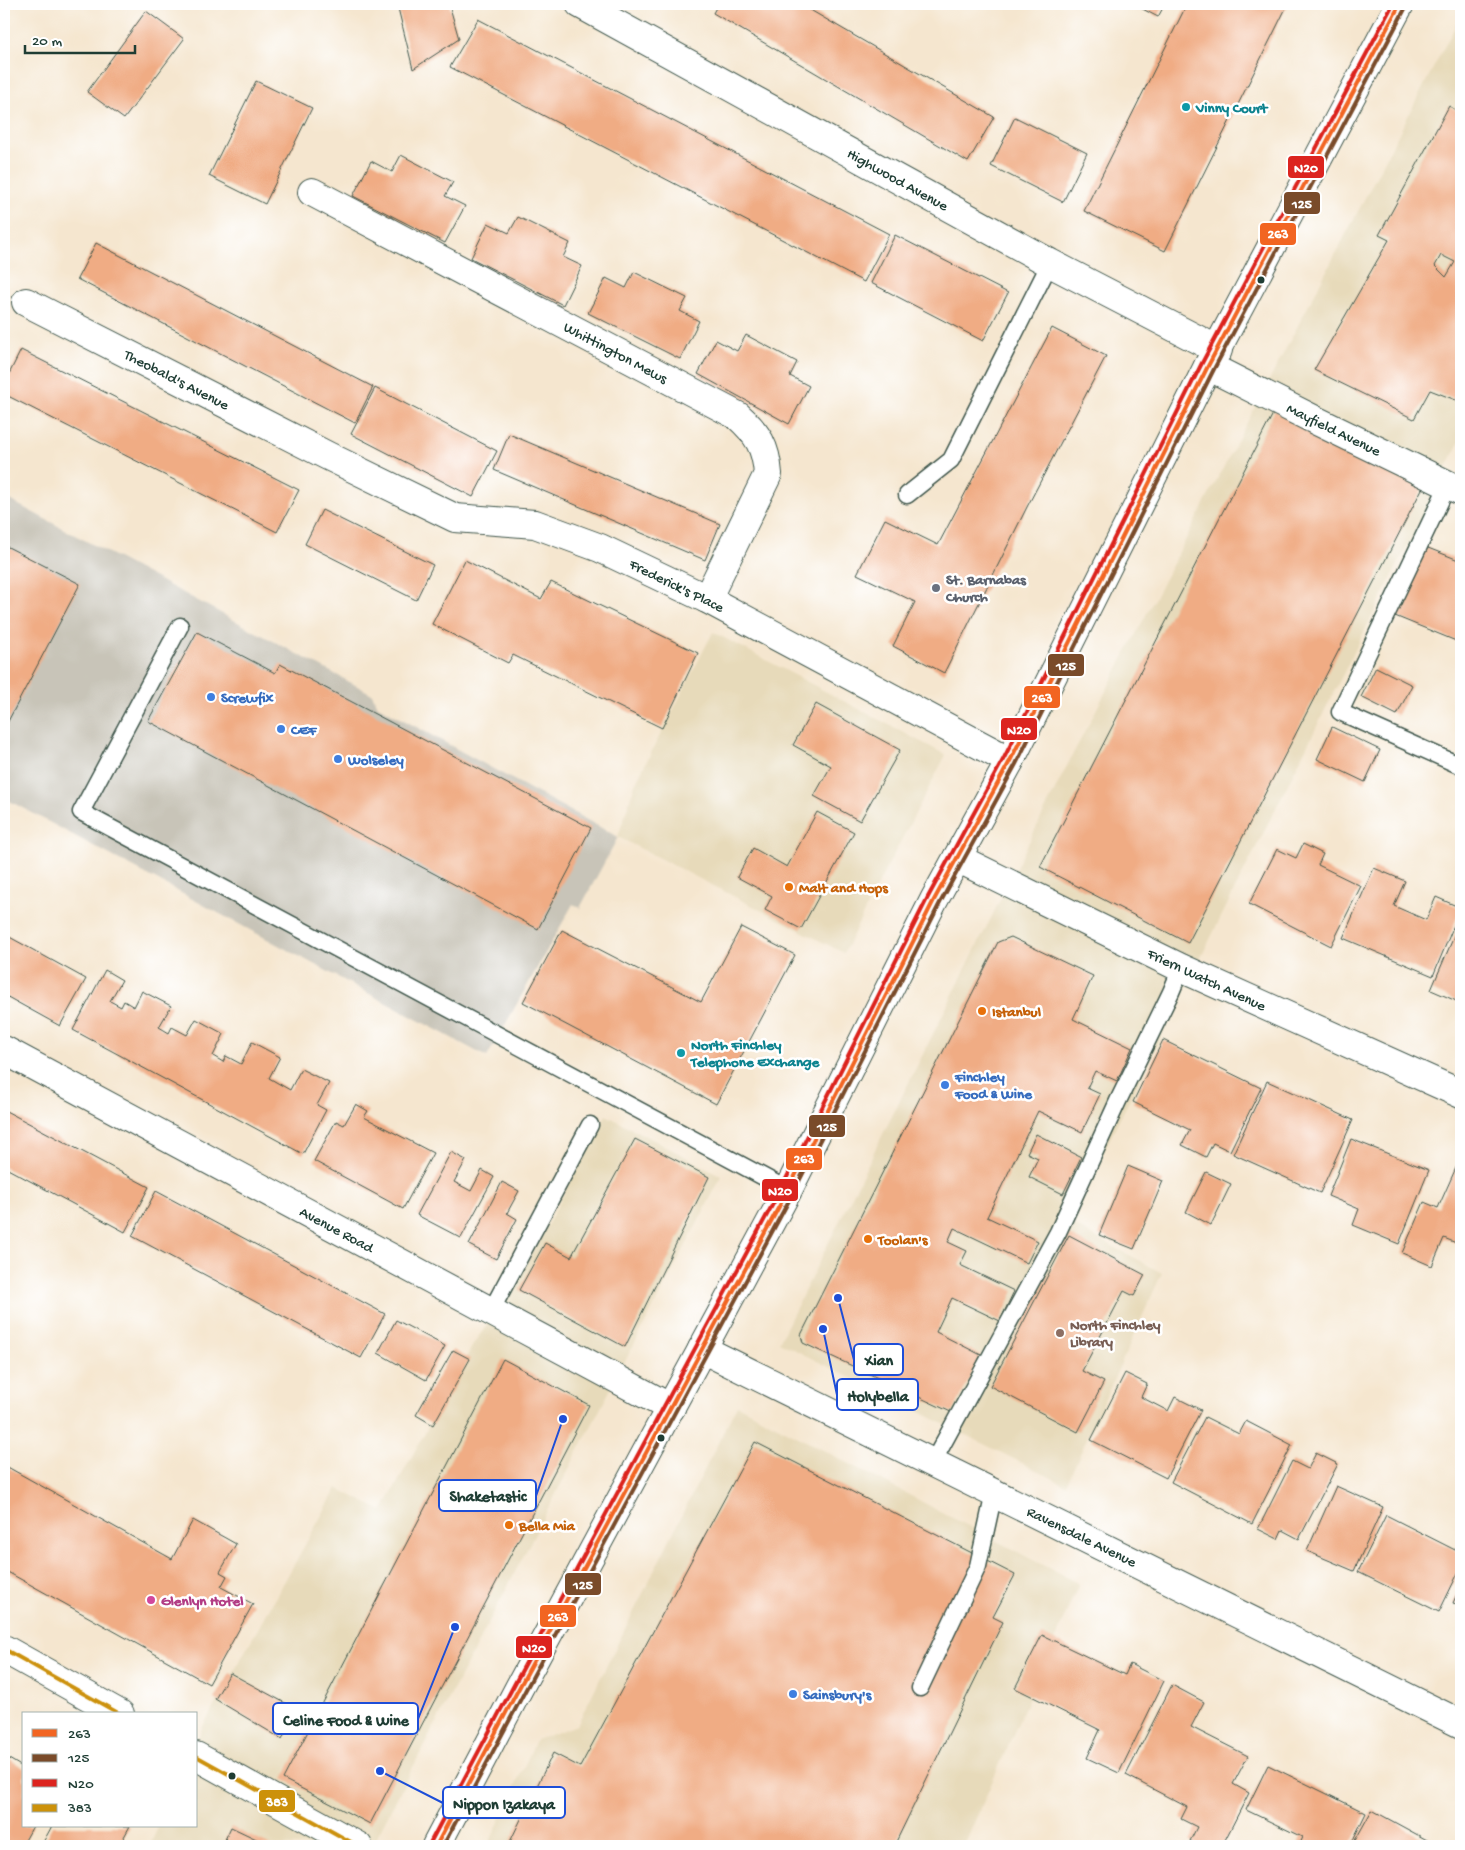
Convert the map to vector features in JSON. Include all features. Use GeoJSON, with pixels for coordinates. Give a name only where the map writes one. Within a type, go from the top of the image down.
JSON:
{"type":"FeatureCollection","features":[{"type":"Feature","properties":{"kind":"street","name":"Highwood Avenue"},"geometry":{"type":"LineString","coordinates":[[580,4],[1050,263],[1213,358]]}},
{"type":"Feature","properties":{"kind":"street"},"geometry":{"type":"LineString","coordinates":[[436,1846],[702,1349],[738,1286],[956,858],[1010,761],[1213,358],[1398,4]]}},
{"type":"Feature","properties":{"kind":"street","name":"Whittington Mews"},"geometry":{"type":"LineString","coordinates":[[312,192],[738,416],[755,431],[766,455],[768,474],[707,599]]}},
{"type":"Feature","properties":{"kind":"street","name":"Theobald's Avenue"},"geometry":{"type":"LineString","coordinates":[[26,302],[328,456]]}},
{"type":"Feature","properties":{"kind":"street","name":"Mayfield Avenue"},"geometry":{"type":"LineString","coordinates":[[1213,358],[1455,488]]}},
{"type":"Feature","properties":{"kind":"street","name":"Frederick's Place"},"geometry":{"type":"LineString","coordinates":[[328,456],[455,518],[535,524],[600,548],[707,599],[1010,761]]}},
{"type":"Feature","properties":{"kind":"street","name":"Friern Watch Avenue"},"geometry":{"type":"LineString","coordinates":[[956,858],[1181,968],[1461,1094]]}},
{"type":"Feature","properties":{"kind":"street","name":"Avenue Road"},"geometry":{"type":"LineString","coordinates":[[4,1050],[671,1408]]}},
{"type":"Feature","properties":{"kind":"street","name":"Ravensdale Avenue"},"geometry":{"type":"LineString","coordinates":[[702,1349],[1461,1724]]}},
{"type":"Feature","properties":{"kind":"street"},"geometry":{"type":"LineString","coordinates":[[4,1649],[116,1712]]}},
{"type":"Feature","properties":{"kind":"street"},"geometry":{"type":"LineString","coordinates":[[198,1757],[358,1846]]}},
{"type":"Feature","properties":{"kind":"lane"},"geometry":{"type":"LineString","coordinates":[[907,495],[951,460],[1050,263]]}},
{"type":"Feature","properties":{"kind":"lane"},"geometry":{"type":"LineString","coordinates":[[1455,488],[1340,712],[1461,766]]}},
{"type":"Feature","properties":{"kind":"lane"},"geometry":{"type":"LineString","coordinates":[[180,626],[81,812],[788,1190]]}},
{"type":"Feature","properties":{"kind":"lane"},"geometry":{"type":"LineString","coordinates":[[934,1462],[1058,1232],[1181,968]]}},
{"type":"Feature","properties":{"kind":"lane"},"geometry":{"type":"LineString","coordinates":[[491,1311],[590,1125]]}},
{"type":"Feature","properties":{"kind":"lane"},"geometry":{"type":"LineString","coordinates":[[920,1688],[978,1566],[994,1493]]}},
{"type":"Feature","properties":{"kind":"shaded area"},"geometry":{"type":"Polygon","coordinates":[[[1461,15],[1461,439],[1068,1222],[1162,1273],[1066,1485],[779,1342],[1074,752],[1461,15]]]}},
{"type":"Feature","properties":{"kind":"shaded area"},"geometry":{"type":"Polygon","coordinates":[[[4,497],[372,694],[378,706],[618,837],[580,908],[573,904],[487,1057],[4,798],[4,497]]]}},
{"type":"Feature","properties":{"kind":"shaded area"},"geometry":{"type":"Polygon","coordinates":[[[713,632],[946,755],[844,953],[618,837],[635,784],[713,632]]]}},
{"type":"Feature","properties":{"kind":"shaded area"},"geometry":{"type":"Polygon","coordinates":[[[606,1115],[722,1176],[376,1838],[374,1846],[149,1846],[158,1828],[198,1828],[198,1738],[202,1728],[337,1488],[382,1511],[474,1343],[514,1287],[606,1115]]]}},
{"type":"Feature","properties":{"kind":"shaded area","name":"Sainsbury's"},"geometry":{"type":"Polygon","coordinates":[[[737,1405],[1079,1584],[964,1846],[488,1846],[536,1740],[577,1725],[737,1405]]]}},
{"type":"Feature","properties":{"kind":"building"},"geometry":{"type":"Polygon","coordinates":[[[397,4],[449,4],[459,39],[413,69],[397,4]]]}},
{"type":"Feature","properties":{"kind":"building"},"geometry":{"type":"Polygon","coordinates":[[[718,4],[800,4],[994,117],[968,162],[713,13],[718,4]]]}},
{"type":"Feature","properties":{"kind":"building"},"geometry":{"type":"Polygon","coordinates":[[[1133,4],[1165,4],[1158,17],[1133,4]]]}},
{"type":"Feature","properties":{"kind":"building","name":"Vinny Court"},"geometry":{"type":"Polygon","coordinates":[[[1187,4],[1288,4],[1165,251],[1084,211],[1187,4]]]}},
{"type":"Feature","properties":{"kind":"building"},"geometry":{"type":"Polygon","coordinates":[[[146,11],[184,39],[124,119],[87,92],[146,11]]]}},
{"type":"Feature","properties":{"kind":"building"},"geometry":{"type":"Polygon","coordinates":[[[478,19],[889,234],[864,282],[450,67],[478,19]]]}},
{"type":"Feature","properties":{"kind":"building"},"geometry":{"type":"Polygon","coordinates":[[[256,81],[312,108],[265,204],[209,176],[256,81]]]}},
{"type":"Feature","properties":{"kind":"building"},"geometry":{"type":"Polygon","coordinates":[[[1449,106],[1461,113],[1461,402],[1430,390],[1414,419],[1314,370],[1389,240],[1379,235],[1449,106]],[[1441,255],[1435,266],[1446,277],[1455,262],[1441,255]]]}},
{"type":"Feature","properties":{"kind":"building"},"geometry":{"type":"Polygon","coordinates":[[[1015,117],[1087,153],[1063,202],[991,166],[1015,117]]]}},
{"type":"Feature","properties":{"kind":"building"},"geometry":{"type":"Polygon","coordinates":[[[401,155],[453,182],[445,196],[465,206],[445,243],[353,196],[371,161],[392,172],[401,155]]]}},
{"type":"Feature","properties":{"kind":"building"},"geometry":{"type":"Polygon","coordinates":[[[518,217],[570,243],[563,257],[582,266],[563,305],[471,258],[488,223],[509,233],[518,217]]]}},
{"type":"Feature","properties":{"kind":"building"},"geometry":{"type":"Polygon","coordinates":[[[895,235],[1008,293],[983,341],[871,283],[895,235]]]}},
{"type":"Feature","properties":{"kind":"building"},"geometry":{"type":"Polygon","coordinates":[[[96,243],[373,387],[355,423],[77,279],[96,243]]]}},
{"type":"Feature","properties":{"kind":"building"},"geometry":{"type":"Polygon","coordinates":[[[634,272],[687,298],[680,311],[699,321],[680,359],[588,313],[606,278],[626,288],[634,272]]]}},
{"type":"Feature","properties":{"kind":"building"},"geometry":{"type":"Polygon","coordinates":[[[1052,328],[1106,356],[1027,507],[944,673],[893,646],[915,602],[857,574],[885,519],[938,545],[1052,328]]]}},
{"type":"Feature","properties":{"kind":"building"},"geometry":{"type":"Polygon","coordinates":[[[746,335],[797,362],[790,376],[809,386],[789,424],[698,374],[716,340],[737,351],[746,335]]]}},
{"type":"Feature","properties":{"kind":"building"},"geometry":{"type":"Polygon","coordinates":[[[21,350],[299,490],[277,532],[4,394],[4,384],[21,350]]]}},
{"type":"Feature","properties":{"kind":"building"},"geometry":{"type":"Polygon","coordinates":[[[375,388],[497,451],[473,497],[351,434],[375,388]]]}},
{"type":"Feature","properties":{"kind":"building"},"geometry":{"type":"Polygon","coordinates":[[[1275,410],[1423,487],[1188,943],[1040,867],[1275,410]]]}},
{"type":"Feature","properties":{"kind":"building"},"geometry":{"type":"Polygon","coordinates":[[[509,434],[720,524],[705,560],[494,470],[509,434]]]}},
{"type":"Feature","properties":{"kind":"building"},"geometry":{"type":"Polygon","coordinates":[[[322,510],[433,565],[416,600],[305,544],[322,510]]]}},
{"type":"Feature","properties":{"kind":"building"},"geometry":{"type":"Polygon","coordinates":[[[4,545],[80,584],[4,729],[4,545]]]}},
{"type":"Feature","properties":{"kind":"building"},"geometry":{"type":"Polygon","coordinates":[[[1423,546],[1461,561],[1461,643],[1395,616],[1423,546]]]}},
{"type":"Feature","properties":{"kind":"building"},"geometry":{"type":"Polygon","coordinates":[[[465,560],[541,599],[551,582],[698,653],[662,728],[513,655],[508,663],[432,624],[465,560]]]}},
{"type":"Feature","properties":{"kind":"building"},"geometry":{"type":"Polygon","coordinates":[[[197,632],[275,673],[280,664],[591,828],[538,929],[148,721],[197,632]]]}},
{"type":"Feature","properties":{"kind":"building"},"geometry":{"type":"Polygon","coordinates":[[[1376,667],[1412,685],[1397,715],[1361,697],[1376,667]]]}},
{"type":"Feature","properties":{"kind":"building"},"geometry":{"type":"Polygon","coordinates":[[[816,704],[900,750],[860,821],[814,796],[831,766],[793,745],[816,704]]]}},
{"type":"Feature","properties":{"kind":"building"},"geometry":{"type":"Polygon","coordinates":[[[1332,727],[1380,750],[1365,782],[1317,759],[1332,727]]]}},
{"type":"Feature","properties":{"kind":"building","name":"Malt and Hops"},"geometry":{"type":"Polygon","coordinates":[[[817,812],[854,832],[801,929],[765,910],[772,896],[737,877],[753,848],[787,867],[817,812]]]}},
{"type":"Feature","properties":{"kind":"building"},"geometry":{"type":"Polygon","coordinates":[[[1303,844],[1323,854],[1318,865],[1361,886],[1331,946],[1249,904],[1277,849],[1296,858],[1303,844]]]}},
{"type":"Feature","properties":{"kind":"building"},"geometry":{"type":"Polygon","coordinates":[[[1374,868],[1405,881],[1394,906],[1426,920],[1436,897],[1461,908],[1433,976],[1343,938],[1374,868]]]}},
{"type":"Feature","properties":{"kind":"building"},"geometry":{"type":"Polygon","coordinates":[[[1461,920],[1461,1003],[1431,990],[1461,920]]]}},
{"type":"Feature","properties":{"kind":"building","name":"North Finchley Telephone Exchange"},"geometry":{"type":"Polygon","coordinates":[[[741,927],[795,955],[716,1104],[523,1002],[562,930],[701,1002],[741,927]]]}},
{"type":"Feature","properties":{"kind":"building"},"geometry":{"type":"Polygon","coordinates":[[[4,934],[86,979],[60,1026],[4,995],[4,934]]]}},
{"type":"Feature","properties":{"kind":"building"},"geometry":{"type":"Polygon","coordinates":[[[1011,937],[1093,976],[1073,1019],[1132,1048],[1117,1081],[1095,1071],[1087,1088],[1100,1094],[1082,1132],[1038,1111],[987,1217],[1038,1241],[1027,1263],[954,1228],[948,1242],[967,1251],[960,1265],[1014,1291],[1000,1321],[952,1298],[936,1332],[981,1355],[953,1413],[803,1343],[801,1335],[998,942],[1011,937]]]}},
{"type":"Feature","properties":{"kind":"building"},"geometry":{"type":"Polygon","coordinates":[[[105,970],[122,980],[110,1001],[121,1007],[124,1001],[134,1007],[142,991],[171,1006],[159,1027],[169,1033],[172,1027],[187,1035],[196,1019],[224,1034],[213,1056],[223,1062],[226,1056],[241,1064],[252,1042],[280,1057],[269,1078],[290,1090],[301,1069],[329,1083],[317,1105],[326,1110],[303,1154],[73,1030],[105,970]]]}},
{"type":"Feature","properties":{"kind":"building"},"geometry":{"type":"Polygon","coordinates":[[[1163,1040],[1261,1088],[1230,1151],[1213,1143],[1206,1157],[1182,1145],[1190,1130],[1133,1102],[1163,1040]]]}},
{"type":"Feature","properties":{"kind":"building"},"geometry":{"type":"Polygon","coordinates":[[[1267,1081],[1353,1120],[1320,1193],[1233,1154],[1267,1081]]]}},
{"type":"Feature","properties":{"kind":"building"},"geometry":{"type":"Polygon","coordinates":[[[356,1104],[368,1111],[364,1117],[433,1153],[403,1209],[314,1161],[336,1121],[344,1125],[356,1104]]]}},
{"type":"Feature","properties":{"kind":"building"},"geometry":{"type":"Polygon","coordinates":[[[4,1110],[149,1187],[125,1232],[4,1167],[4,1110]]]}},
{"type":"Feature","properties":{"kind":"building"},"geometry":{"type":"Polygon","coordinates":[[[1036,1134],[1081,1157],[1063,1194],[1029,1177],[1038,1158],[1027,1153],[1036,1134]]]}},
{"type":"Feature","properties":{"kind":"building"},"geometry":{"type":"Polygon","coordinates":[[[635,1139],[709,1177],[625,1347],[519,1290],[545,1243],[571,1257],[635,1139]]]}},
{"type":"Feature","properties":{"kind":"building"},"geometry":{"type":"Polygon","coordinates":[[[1351,1139],[1429,1170],[1399,1244],[1353,1225],[1359,1209],[1328,1196],[1351,1139]]]}},
{"type":"Feature","properties":{"kind":"building"},"geometry":{"type":"Polygon","coordinates":[[[451,1152],[466,1160],[454,1182],[471,1191],[482,1170],[494,1177],[461,1238],[417,1215],[451,1152]]]}},
{"type":"Feature","properties":{"kind":"building"},"geometry":{"type":"Polygon","coordinates":[[[1459,1161],[1461,1162],[1461,1245],[1444,1238],[1432,1266],[1402,1253],[1424,1202],[1438,1208],[1459,1161]]]}},
{"type":"Feature","properties":{"kind":"building"},"geometry":{"type":"Polygon","coordinates":[[[1128,1166],[1163,1181],[1134,1249],[1099,1235],[1128,1166]]]}},
{"type":"Feature","properties":{"kind":"building"},"geometry":{"type":"Polygon","coordinates":[[[1206,1172],[1231,1184],[1211,1225],[1186,1212],[1206,1172]]]}},
{"type":"Feature","properties":{"kind":"building"},"geometry":{"type":"Polygon","coordinates":[[[502,1182],[519,1191],[507,1213],[517,1219],[496,1259],[469,1245],[502,1182]]]}},
{"type":"Feature","properties":{"kind":"building"},"geometry":{"type":"Polygon","coordinates":[[[156,1191],[385,1314],[361,1358],[132,1236],[156,1191]]]}},
{"type":"Feature","properties":{"kind":"building","name":"North Finchley Library"},"geometry":{"type":"Polygon","coordinates":[[[1069,1235],[1145,1275],[1134,1296],[1124,1291],[1082,1371],[1104,1382],[1078,1432],[990,1386],[1069,1235]]]}},
{"type":"Feature","properties":{"kind":"building"},"geometry":{"type":"Polygon","coordinates":[[[396,1320],[445,1346],[426,1380],[378,1353],[396,1320]]]}},
{"type":"Feature","properties":{"kind":"building"},"geometry":{"type":"Polygon","coordinates":[[[453,1350],[470,1359],[433,1425],[416,1415],[453,1350]]]}},
{"type":"Feature","properties":{"kind":"building"},"geometry":{"type":"Polygon","coordinates":[[[503,1359],[589,1405],[370,1824],[283,1779],[503,1359]]]}},
{"type":"Feature","properties":{"kind":"building"},"geometry":{"type":"Polygon","coordinates":[[[1125,1373],[1147,1384],[1141,1397],[1168,1411],[1175,1397],[1201,1410],[1166,1478],[1091,1440],[1125,1373]]]}},
{"type":"Feature","properties":{"kind":"building"},"geometry":{"type":"Polygon","coordinates":[[[1205,1417],[1239,1434],[1246,1421],[1292,1445],[1252,1524],[1171,1482],[1205,1417]]]}},
{"type":"Feature","properties":{"kind":"building","name":"Sainsbury's"},"geometry":{"type":"Polygon","coordinates":[[[755,1442],[1015,1575],[993,1617],[1003,1622],[894,1846],[748,1846],[743,1844],[742,1846],[508,1846],[553,1753],[580,1767],[755,1442]]]}},
{"type":"Feature","properties":{"kind":"building"},"geometry":{"type":"Polygon","coordinates":[[[1316,1453],[1338,1464],[1299,1539],[1282,1530],[1278,1539],[1258,1529],[1292,1461],[1308,1469],[1316,1453]]]}},
{"type":"Feature","properties":{"kind":"building","name":"Glenlyn Hotel"},"geometry":{"type":"Polygon","coordinates":[[[4,1465],[172,1559],[193,1520],[236,1544],[220,1572],[227,1576],[221,1587],[253,1604],[209,1684],[4,1570],[4,1465]]]}},
{"type":"Feature","properties":{"kind":"building"},"geometry":{"type":"Polygon","coordinates":[[[1336,1486],[1383,1507],[1354,1571],[1307,1551],[1336,1486]]]}},
{"type":"Feature","properties":{"kind":"building"},"geometry":{"type":"Polygon","coordinates":[[[1386,1515],[1461,1553],[1461,1567],[1439,1612],[1358,1572],[1386,1515]]]}},
{"type":"Feature","properties":{"kind":"building"},"geometry":{"type":"Polygon","coordinates":[[[1461,1585],[1461,1606],[1453,1603],[1461,1585]]]}},
{"type":"Feature","properties":{"kind":"building"},"geometry":{"type":"Polygon","coordinates":[[[1042,1635],[1125,1675],[1130,1664],[1164,1681],[1119,1773],[1087,1758],[1100,1730],[1015,1688],[1042,1635]]]}},
{"type":"Feature","properties":{"kind":"building"},"geometry":{"type":"Polygon","coordinates":[[[230,1673],[298,1710],[282,1739],[215,1699],[230,1673]]]}},
{"type":"Feature","properties":{"kind":"building"},"geometry":{"type":"Polygon","coordinates":[[[1172,1685],[1204,1702],[1191,1727],[1248,1756],[1233,1784],[1249,1793],[1222,1846],[1200,1846],[1190,1841],[1197,1827],[1181,1819],[1187,1807],[1126,1775],[1172,1685]]]}},
{"type":"Feature","properties":{"kind":"building"},"geometry":{"type":"Polygon","coordinates":[[[4,1756],[22,1767],[22,1828],[32,1828],[22,1846],[8,1846],[4,1844],[4,1756]]]}},
{"type":"Feature","properties":{"kind":"building"},"geometry":{"type":"Polygon","coordinates":[[[1268,1765],[1366,1813],[1350,1846],[1298,1846],[1302,1837],[1246,1810],[1268,1765]]]}},
{"type":"Feature","properties":{"kind":"building"},"geometry":{"type":"Polygon","coordinates":[[[1372,1810],[1438,1846],[1352,1846],[1372,1810]]]}},
{"type":"Feature","properties":{"kind":"building"},"geometry":{"type":"Polygon","coordinates":[[[231,1827],[271,1846],[222,1846],[231,1827]]]}},
{"type":"Feature","properties":{"kind":"building"},"geometry":{"type":"Polygon","coordinates":[[[51,1828],[129,1828],[119,1846],[41,1846],[51,1828]]]}},
{"type":"Feature","properties":{"kind":"transit line","name":"N20"},"geometry":{"type":"LineString","coordinates":[[430,1843],[782,1187],[928,897],[1004,758],[1202,363],[1393,4]]}},
{"type":"Feature","properties":{"kind":"transit line","name":"263"},"geometry":{"type":"LineString","coordinates":[[436,1846],[519,1688],[788,1190],[934,900],[1010,761],[1208,366],[1400,4]]}},
{"type":"Feature","properties":{"kind":"transit line","name":"125"},"geometry":{"type":"LineString","coordinates":[[443,1846],[793,1193],[940,903],[1016,764],[1214,369],[1406,7]]}},
{"type":"Feature","properties":{"kind":"transit line","name":"383"},"geometry":{"type":"LineString","coordinates":[[4,1649],[116,1712]]}},
{"type":"Feature","properties":{"kind":"transit line","name":"383"},"geometry":{"type":"LineString","coordinates":[[198,1757],[358,1846]]}},
{"type":"Feature","properties":{"kind":"place","name":"Vinny Court"},"geometry":{"type":"Point","coordinates":[1186,107]}},
{"type":"Feature","properties":{"kind":"place","name":"St. Barnabas Church"},"geometry":{"type":"Point","coordinates":[936,588]}},
{"type":"Feature","properties":{"kind":"place","name":"Screwfix"},"geometry":{"type":"Point","coordinates":[211,697]}},
{"type":"Feature","properties":{"kind":"place","name":"CEF"},"geometry":{"type":"Point","coordinates":[281,729]}},
{"type":"Feature","properties":{"kind":"place","name":"Wolseley"},"geometry":{"type":"Point","coordinates":[338,759]}},
{"type":"Feature","properties":{"kind":"place","name":"Malt and Hops"},"geometry":{"type":"Point","coordinates":[789,887]}},
{"type":"Feature","properties":{"kind":"place","name":"Istanbul"},"geometry":{"type":"Point","coordinates":[982,1011]}},
{"type":"Feature","properties":{"kind":"place","name":"North Finchley Telephone Exchange"},"geometry":{"type":"Point","coordinates":[681,1053]}},
{"type":"Feature","properties":{"kind":"place","name":"Finchley Food & Wine"},"geometry":{"type":"Point","coordinates":[945,1085]}},
{"type":"Feature","properties":{"kind":"place","name":"Toolan's"},"geometry":{"type":"Point","coordinates":[868,1239]}},
{"type":"Feature","properties":{"kind":"place","name":"Xian"},"geometry":{"type":"Point","coordinates":[838,1298]}},
{"type":"Feature","properties":{"kind":"place","name":"Holybella"},"geometry":{"type":"Point","coordinates":[823,1329]}},
{"type":"Feature","properties":{"kind":"place","name":"North Finchley Library"},"geometry":{"type":"Point","coordinates":[1060,1333]}},
{"type":"Feature","properties":{"kind":"place","name":"Shaketastic"},"geometry":{"type":"Point","coordinates":[563,1419]}},
{"type":"Feature","properties":{"kind":"place","name":"Bella Mia"},"geometry":{"type":"Point","coordinates":[509,1525]}},
{"type":"Feature","properties":{"kind":"place","name":"Glenlyn Hotel"},"geometry":{"type":"Point","coordinates":[151,1600]}},
{"type":"Feature","properties":{"kind":"place","name":"Celine Food & Wine"},"geometry":{"type":"Point","coordinates":[455,1627]}},
{"type":"Feature","properties":{"kind":"place","name":"Sainsbury's"},"geometry":{"type":"Point","coordinates":[793,1694]}},
{"type":"Feature","properties":{"kind":"place","name":"Nippon Izakaya"},"geometry":{"type":"Point","coordinates":[380,1771]}}]}
